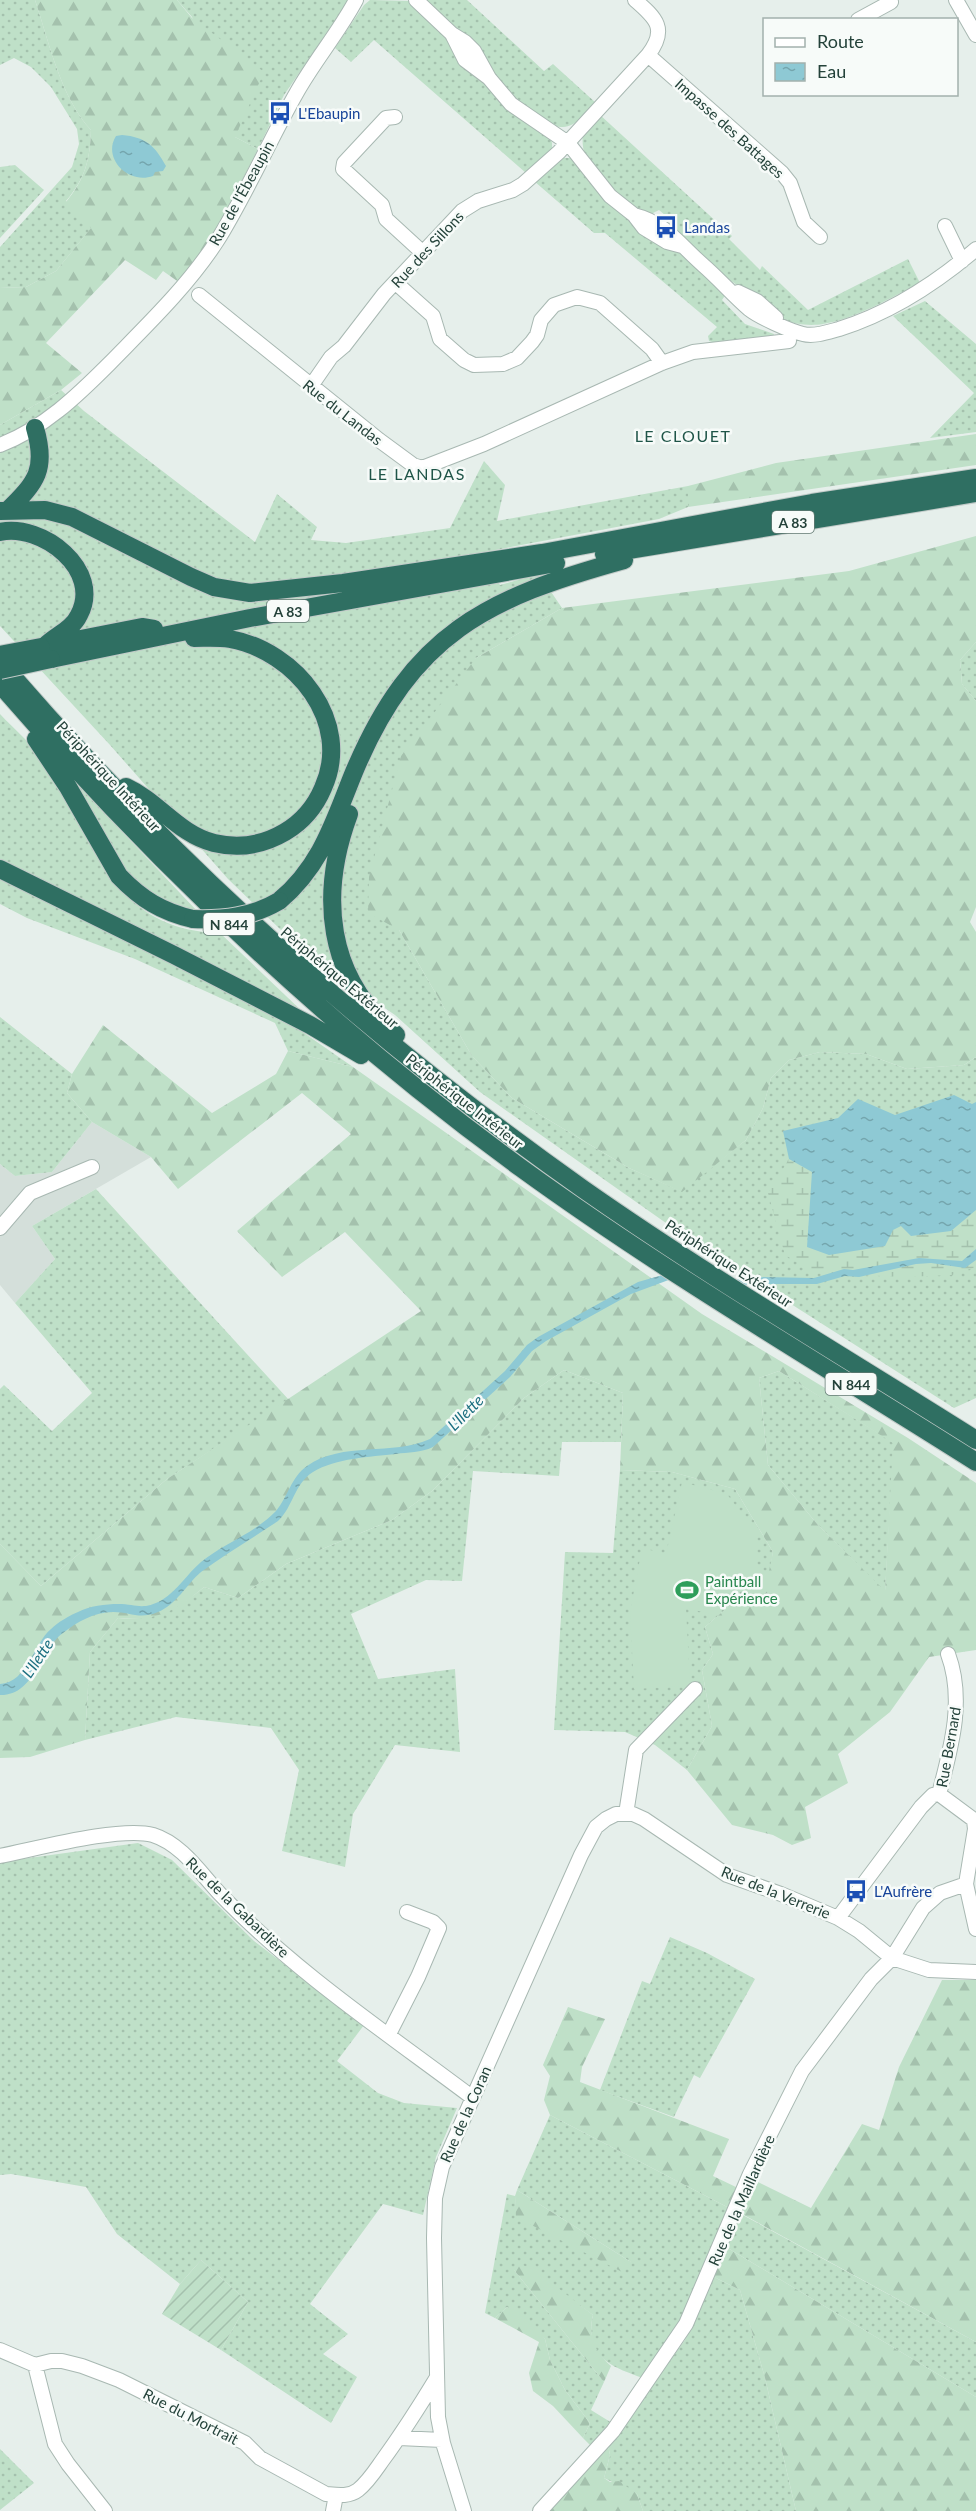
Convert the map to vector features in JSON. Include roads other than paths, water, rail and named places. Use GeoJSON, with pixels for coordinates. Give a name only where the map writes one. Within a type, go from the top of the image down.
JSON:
{"type":"FeatureCollection","features":[{"type":"Feature","properties":{"kind":"highway"},"geometry":{"type":"LineString","coordinates":[[4,511],[25,490],[40,470],[41,451],[35,428]]}},
{"type":"Feature","properties":{"kind":"highway","name":"A 83"},"geometry":{"type":"LineString","coordinates":[[466,571],[542,553],[812,503],[976,478]]}},
{"type":"Feature","properties":{"kind":"highway","name":"A 83"},"geometry":{"type":"LineString","coordinates":[[466,571],[672,544],[976,493]]}},
{"type":"Feature","properties":{"kind":"highway"},"geometry":{"type":"LineString","coordinates":[[4,511],[45,510],[72,517],[191,578],[232,592],[290,590],[430,577],[466,571]]}},
{"type":"Feature","properties":{"kind":"highway"},"geometry":{"type":"LineString","coordinates":[[0,532],[20,532],[44,540],[63,552],[80,574],[84,594],[79,615],[45,651],[0,656]]}},
{"type":"Feature","properties":{"kind":"highway"},"geometry":{"type":"LineString","coordinates":[[31,720],[37,740],[68,787],[119,876],[136,893],[153,905],[193,919],[223,920],[255,912],[279,901],[305,876],[327,842],[355,771],[383,712],[415,668],[445,639],[471,619],[506,600],[551,582],[672,544]]}},
{"type":"Feature","properties":{"kind":"highway","name":"A 83"},"geometry":{"type":"LineString","coordinates":[[0,662],[45,651],[148,635],[430,577]]}},
{"type":"Feature","properties":{"kind":"highway"},"geometry":{"type":"LineString","coordinates":[[126,787],[137,792],[193,836],[222,844],[247,845],[271,839],[293,828],[304,818],[321,794],[331,763],[331,740],[326,717],[319,703],[297,674],[276,657],[254,646],[230,639],[187,638],[154,643],[148,635]]}},
{"type":"Feature","properties":{"kind":"highway"},"geometry":{"type":"LineString","coordinates":[[0,647],[126,787],[204,867],[202,877]]}},
{"type":"Feature","properties":{"kind":"highway","name":"A 83"},"geometry":{"type":"LineString","coordinates":[[0,670],[45,651]]}},
{"type":"Feature","properties":{"kind":"highway","name":"Périphérique Extérieur"},"geometry":{"type":"LineString","coordinates":[[0,662],[118,794],[202,877],[341,1003],[426,1073],[541,1159],[672,1249],[976,1440]]}},
{"type":"Feature","properties":{"kind":"highway","name":"Périphérique Intérieur"},"geometry":{"type":"LineString","coordinates":[[0,684],[115,810],[249,944],[330,1016],[445,1110],[537,1179],[661,1264],[976,1462]]}},
{"type":"Feature","properties":{"kind":"highway"},"geometry":{"type":"LineString","coordinates":[[376,727],[374,746],[345,824],[335,865],[332,887],[333,928],[341,960],[357,993],[389,1029],[417,1053],[426,1073]]}},
{"type":"Feature","properties":{"kind":"highway"},"geometry":{"type":"LineString","coordinates":[[0,869],[132,933],[337,1040],[360,1054],[426,1107],[445,1110]]}},
{"type":"Feature","properties":{"kind":"street"},"geometry":{"type":"LineString","coordinates":[[416,0],[452,34],[465,60],[489,78],[511,104],[567,142],[609,196],[634,215],[644,228],[654,236],[682,246],[751,310],[802,334],[817,334],[849,326],[882,312],[924,289],[976,249]]}},
{"type":"Feature","properties":{"kind":"street"},"geometry":{"type":"LineString","coordinates":[[635,0],[655,19],[658,26],[656,44],[648,55]]}},
{"type":"Feature","properties":{"kind":"street"},"geometry":{"type":"LineString","coordinates":[[956,0],[976,35]]}},
{"type":"Feature","properties":{"kind":"street"},"geometry":{"type":"LineString","coordinates":[[862,18],[892,1]]}},
{"type":"Feature","properties":{"kind":"street","name":"Rue de l'Ébeaupin"},"geometry":{"type":"LineString","coordinates":[[0,445],[35,428],[86,387],[184,285],[217,240],[245,193],[297,91],[357,3]]}},
{"type":"Feature","properties":{"kind":"street","name":"Rue des Sillons"},"geometry":{"type":"LineString","coordinates":[[311,386],[331,357],[345,346],[384,294],[467,206],[513,190],[523,184],[567,142],[648,55]]}},
{"type":"Feature","properties":{"kind":"street","name":"Impasse des Battages"},"geometry":{"type":"LineString","coordinates":[[648,55],[782,173],[790,183],[804,222],[820,237]]}},
{"type":"Feature","properties":{"kind":"street"},"geometry":{"type":"LineString","coordinates":[[395,117],[386,118],[344,163],[343,170],[382,205],[386,219],[423,253]]}},
{"type":"Feature","properties":{"kind":"street"},"geometry":{"type":"LineString","coordinates":[[945,226],[962,261]]}},
{"type":"Feature","properties":{"kind":"street"},"geometry":{"type":"LineString","coordinates":[[396,283],[433,316],[437,322],[440,339],[464,360],[474,365],[503,364],[517,358],[537,335],[541,320],[554,305],[577,297],[600,303],[652,349],[662,363],[693,352],[789,341]]}},
{"type":"Feature","properties":{"kind":"street","name":"Rue du Landas"},"geometry":{"type":"LineString","coordinates":[[199,295],[405,459],[422,468],[484,444],[662,363]]}},
{"type":"Feature","properties":{"kind":"street"},"geometry":{"type":"LineString","coordinates":[[0,1228],[30,1193],[92,1167]]}},
{"type":"Feature","properties":{"kind":"street","name":"Rue Bernard"},"geometry":{"type":"LineString","coordinates":[[948,1654],[956,1681],[956,1711],[939,1794],[974,1820],[970,1877],[976,1929]]}},
{"type":"Feature","properties":{"kind":"street"},"geometry":{"type":"LineString","coordinates":[[626,1814],[636,1750],[695,1689]]}},
{"type":"Feature","properties":{"kind":"street"},"geometry":{"type":"LineString","coordinates":[[838,1918],[921,1807],[933,1795],[939,1794]]}},
{"type":"Feature","properties":{"kind":"street","name":"Rue de la Verrerie"},"geometry":{"type":"LineString","coordinates":[[611,1816],[626,1814],[648,1821],[727,1875],[808,1904],[838,1918],[859,1931],[892,1958]]}},
{"type":"Feature","properties":{"kind":"street","name":"Rue de la Coran"},"geometry":{"type":"LineString","coordinates":[[464,2511],[442,2440],[438,2417],[435,2198],[442,2167],[542,1938],[596,1827],[611,1816]]}},
{"type":"Feature","properties":{"kind":"street","name":"Rue de la Gabardière"},"geometry":{"type":"LineString","coordinates":[[0,1856],[119,1834],[145,1834],[165,1840],[192,1862],[220,1894],[271,1944],[473,2098]]}},
{"type":"Feature","properties":{"kind":"street","name":"Rue de la Maillardière"},"geometry":{"type":"LineString","coordinates":[[540,2511],[614,2431],[686,2324],[750,2174],[802,2071],[871,1979],[892,1958],[923,1908],[940,1893],[970,1877]]}},
{"type":"Feature","properties":{"kind":"street"},"geometry":{"type":"LineString","coordinates":[[389,2034],[418,1977],[439,1928],[433,1922],[407,1912]]}},
{"type":"Feature","properties":{"kind":"street"},"geometry":{"type":"LineString","coordinates":[[892,1958],[929,1970],[976,1972]]}},
{"type":"Feature","properties":{"kind":"street"},"geometry":{"type":"LineString","coordinates":[[0,2350],[35,2365],[55,2444],[105,2511]]}},
{"type":"Feature","properties":{"kind":"street","name":"Rue du Mortrait"},"geometry":{"type":"LineString","coordinates":[[35,2365],[62,2361],[117,2380],[245,2444],[260,2458],[326,2494],[336,2495]]}},
{"type":"Feature","properties":{"kind":"street"},"geometry":{"type":"LineString","coordinates":[[333,2511],[336,2495],[357,2490],[370,2477],[399,2438],[436,2379]]}},
{"type":"Feature","properties":{"kind":"street"},"geometry":{"type":"LineString","coordinates":[[399,2438],[442,2440]]}},
{"type":"Feature","properties":{"kind":"water"},"geometry":{"type":"Polygon","coordinates":[[[122,135],[144,140],[154,148],[166,166],[163,171],[155,172],[153,176],[144,178],[135,177],[120,168],[112,153],[116,136],[122,135]]]}},
{"type":"Feature","properties":{"kind":"water"},"geometry":{"type":"Polygon","coordinates":[[[954,1095],[972,1104],[976,1102],[976,1210],[951,1231],[911,1236],[901,1226],[893,1230],[885,1246],[829,1255],[807,1247],[812,1172],[789,1159],[783,1131],[838,1118],[858,1099],[895,1115],[954,1095]]]}},
{"type":"Feature","properties":{"kind":"water","name":"L'Ilette"},"geometry":{"type":"Polygon","coordinates":[[[976,1249],[976,1260],[965,1268],[931,1263],[916,1264],[859,1277],[845,1276],[817,1284],[750,1284],[704,1292],[674,1278],[631,1294],[532,1351],[510,1377],[433,1447],[419,1451],[343,1461],[313,1472],[302,1483],[278,1521],[201,1572],[165,1609],[145,1615],[106,1612],[80,1622],[55,1640],[29,1680],[21,1688],[12,1693],[0,1695],[0,1684],[9,1682],[24,1670],[45,1636],[60,1622],[92,1607],[118,1604],[144,1606],[162,1600],[173,1592],[201,1562],[268,1519],[280,1505],[293,1481],[307,1466],[321,1458],[336,1454],[400,1447],[430,1439],[505,1371],[527,1345],[638,1282],[694,1266],[700,1270],[708,1284],[755,1277],[814,1278],[844,1269],[853,1270],[919,1258],[962,1261],[976,1249]]]}},
{"type":"Feature","properties":{"kind":"place","name":"L'Ebaupin"},"geometry":{"type":"Point","coordinates":[280,113]}},
{"type":"Feature","properties":{"kind":"place","name":"Landas"},"geometry":{"type":"Point","coordinates":[666,227]}},
{"type":"Feature","properties":{"kind":"place","name":"Paintball Expérience"},"geometry":{"type":"Point","coordinates":[687,1590]}},
{"type":"Feature","properties":{"kind":"place","name":"L'Aufrère"},"geometry":{"type":"Point","coordinates":[856,1891]}},
{"type":"Feature","properties":{"kind":"district","name":"LE CLOUET"},"geometry":{"type":"Point","coordinates":[683,435]}},
{"type":"Feature","properties":{"kind":"district","name":"LE LANDAS"},"geometry":{"type":"Point","coordinates":[417,473]}}]}
